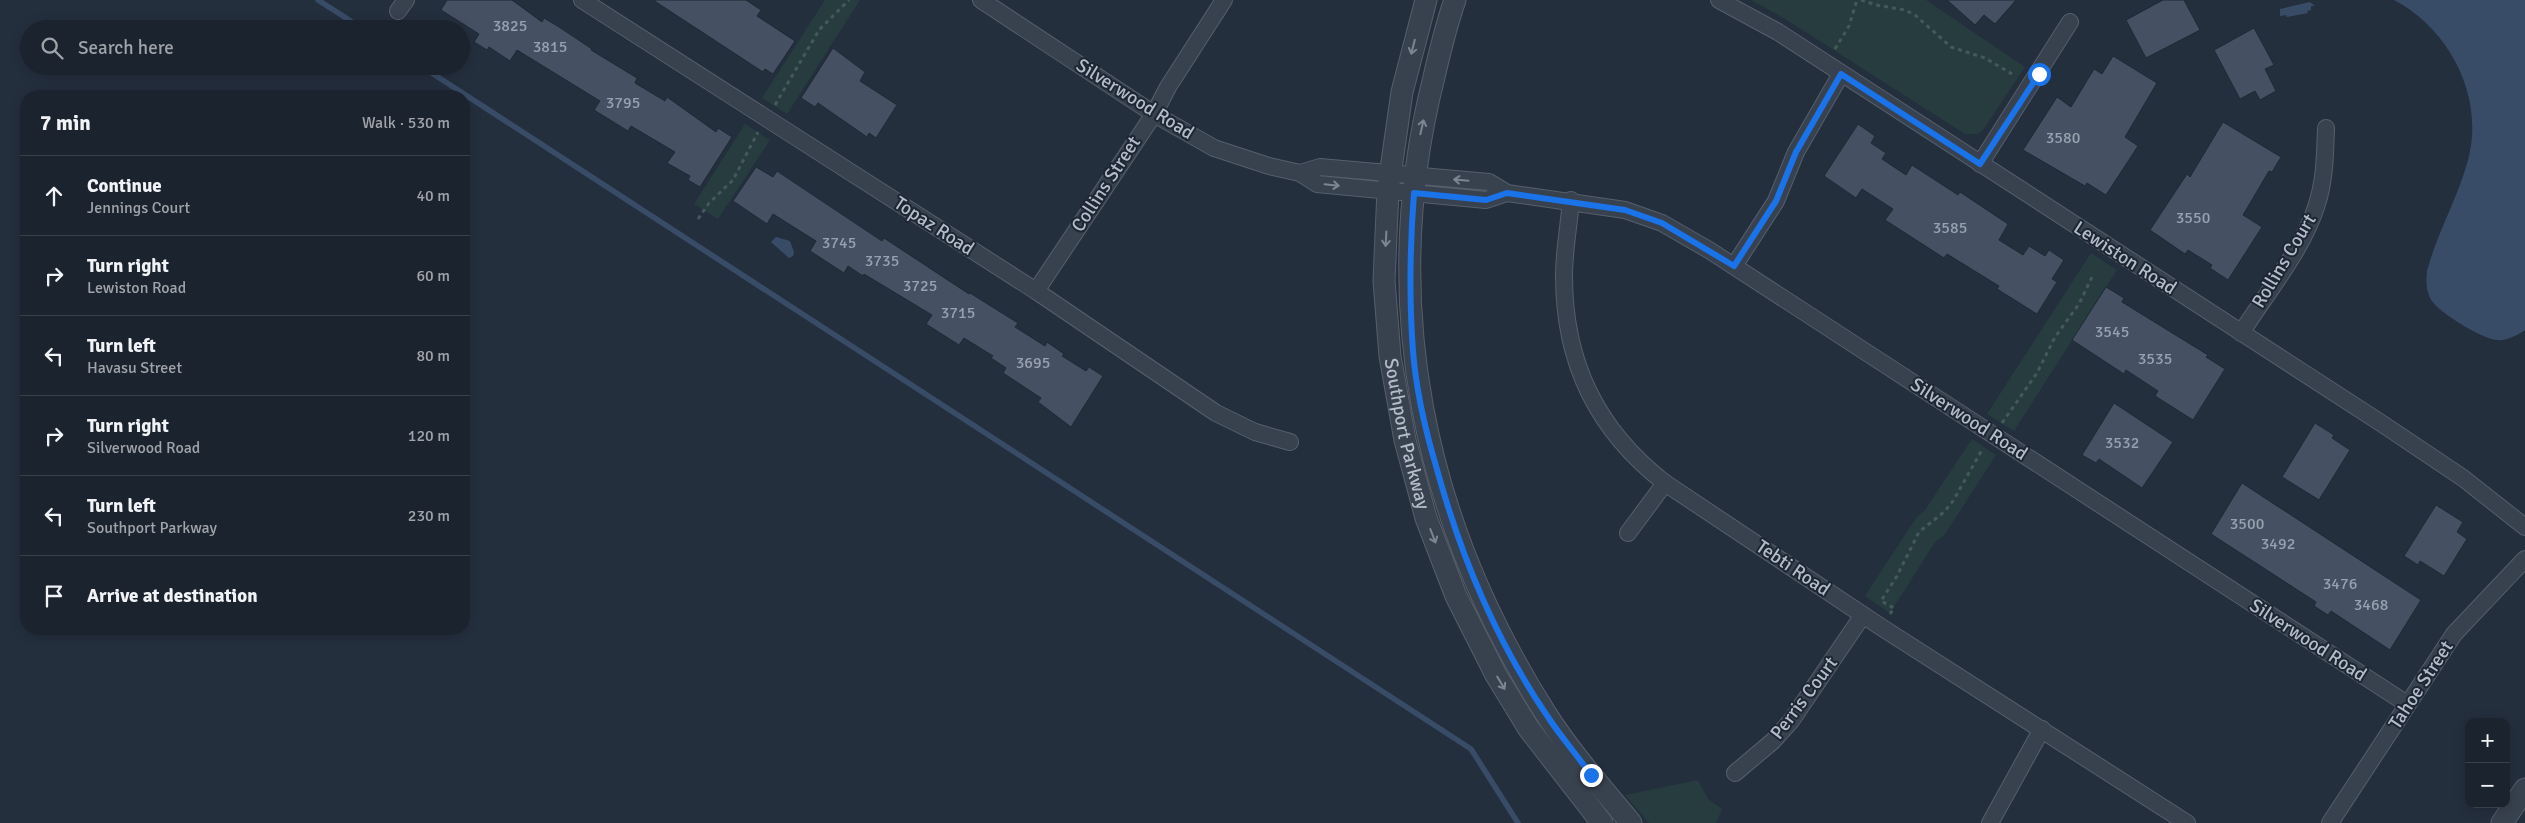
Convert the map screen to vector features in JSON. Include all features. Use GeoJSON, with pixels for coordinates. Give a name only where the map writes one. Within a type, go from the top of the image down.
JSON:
{"type":"FeatureCollection","features":[{"type":"Feature","properties":{"kind":"street","name":"Topaz Road"},"geometry":{"type":"LineString","coordinates":[[582,0],[1036,291],[1216,413],[1255,432],[1290,442]]}},
{"type":"Feature","properties":{"kind":"street","name":"Silverwood Road"},"geometry":{"type":"LineString","coordinates":[[981,0],[1154,114],[1214,148],[1300,174],[1317,184],[1390,181],[1415,184],[1486,200],[1507,193],[1571,200],[1625,210],[1662,223],[1734,266],[2407,704]]}},
{"type":"Feature","properties":{"kind":"street","name":"Collins Street"},"geometry":{"type":"LineString","coordinates":[[1036,291],[1154,114],[1168,87],[1224,0]]}},
{"type":"Feature","properties":{"kind":"street","name":"Southport Parkway"},"geometry":{"type":"LineString","coordinates":[[1426,0],[1402,92],[1390,181],[1384,281],[1390,356],[1405,440],[1426,518],[1456,596],[1496,675],[1529,729],[1602,823]]}},
{"type":"Feature","properties":{"kind":"street","name":"Southport Parkway"},"geometry":{"type":"LineString","coordinates":[[1455,0],[1419,139],[1415,184],[1410,271],[1413,353],[1427,435],[1448,511],[1477,587],[1516,664],[1548,717],[1631,823]]}},
{"type":"Feature","properties":{"kind":"street","name":"Lewiston Road"},"geometry":{"type":"LineString","coordinates":[[1719,0],[1778,32],[2241,332],[2463,478],[2525,526]]}},
{"type":"Feature","properties":{"kind":"street"},"geometry":{"type":"LineString","coordinates":[[1980,164],[2070,22]]}},
{"type":"Feature","properties":{"kind":"street"},"geometry":{"type":"LineString","coordinates":[[1734,266],[1776,201],[1796,152],[1841,74]]}},
{"type":"Feature","properties":{"kind":"street","name":"Rollins Court"},"geometry":{"type":"LineString","coordinates":[[2241,332],[2294,251],[2317,205],[2324,172],[2326,128]]}},
{"type":"Feature","properties":{"kind":"street","name":"Tebti Road"},"geometry":{"type":"LineString","coordinates":[[1571,200],[1564,275],[1566,314],[1575,356],[1600,415],[1624,447],[1665,483],[1881,627],[2187,823]]}},
{"type":"Feature","properties":{"kind":"street"},"geometry":{"type":"LineString","coordinates":[[1628,533],[1665,483]]}},
{"type":"Feature","properties":{"kind":"street","name":"Tahoe Street"},"geometry":{"type":"LineString","coordinates":[[2330,823],[2454,634],[2525,559]]}},
{"type":"Feature","properties":{"kind":"street","name":"Perris Court"},"geometry":{"type":"LineString","coordinates":[[1736,773],[1773,741],[1791,721],[1863,615]]}},
{"type":"Feature","properties":{"kind":"street"},"geometry":{"type":"LineString","coordinates":[[1990,823],[2042,729]]}},
{"type":"Feature","properties":{"kind":"street"},"geometry":{"type":"LineString","coordinates":[[2502,823],[2525,789]]}},
{"type":"Feature","properties":{"kind":"path"},"geometry":{"type":"LineString","coordinates":[[1841,74],[1835,47],[1849,26],[1857,0]]}},
{"type":"Feature","properties":{"kind":"path"},"geometry":{"type":"LineString","coordinates":[[1861,0],[1876,5],[1905,10],[1914,15],[1951,47],[1985,58],[2012,74]]}},
{"type":"Feature","properties":{"kind":"path"},"geometry":{"type":"LineString","coordinates":[[1881,627],[1894,608],[1881,601],[1897,576],[1919,532],[1944,512],[1953,502],[1973,464],[1992,434],[2036,373],[2055,337],[2079,304],[2093,275]]}},
{"type":"Feature","properties":{"kind":"green space"},"geometry":{"type":"Polygon","coordinates":[[[825,0],[860,0],[787,114],[762,98],[825,0]]]}},
{"type":"Feature","properties":{"kind":"green space"},"geometry":{"type":"Polygon","coordinates":[[[1751,0],[1926,0],[2025,67],[1983,130],[1978,134],[1965,134],[1782,17],[1751,0]]]}},
{"type":"Feature","properties":{"kind":"green space"},"geometry":{"type":"Polygon","coordinates":[[[745,124],[770,140],[718,219],[694,204],[745,124]]]}},
{"type":"Feature","properties":{"kind":"green space"},"geometry":{"type":"Polygon","coordinates":[[[2091,253],[2117,270],[2014,431],[1987,414],[2091,253]]]}},
{"type":"Feature","properties":{"kind":"green space"},"geometry":{"type":"Polygon","coordinates":[[[1972,439],[1996,455],[1945,534],[1935,542],[1890,613],[1865,596],[1916,518],[1925,510],[1972,439]]]}},
{"type":"Feature","properties":{"kind":"green space"},"geometry":{"type":"Polygon","coordinates":[[[1698,780],[1708,799],[1722,809],[1716,823],[1649,823],[1625,795],[1698,780]]]}},
{"type":"Feature","properties":{"kind":"water"},"geometry":{"type":"Polygon","coordinates":[[[2394,0],[2525,0],[2525,330],[2511,338],[2496,340],[2471,330],[2436,306],[2429,294],[2427,271],[2431,257],[2459,188],[2468,160],[2472,137],[2471,113],[2467,90],[2447,47],[2432,29],[2414,13],[2394,0]]]}},
{"type":"Feature","properties":{"kind":"water"},"geometry":{"type":"Polygon","coordinates":[[[2310,2],[2315,6],[2311,6],[2311,10],[2307,11],[2308,13],[2287,17],[2286,15],[2280,16],[2280,9],[2310,2]]]}},
{"type":"Feature","properties":{"kind":"water"},"geometry":{"type":"Polygon","coordinates":[[[776,237],[790,241],[794,252],[793,256],[789,258],[771,242],[776,237]]]}},
{"type":"Feature","properties":{"kind":"building"},"geometry":{"type":"Polygon","coordinates":[[[447,0],[512,0],[542,22],[544,18],[637,78],[635,83],[665,101],[667,97],[716,132],[718,128],[732,137],[700,187],[688,180],[690,176],[667,163],[675,152],[631,126],[628,131],[594,110],[600,101],[517,50],[510,61],[489,47],[487,50],[474,42],[479,34],[470,28],[470,20],[457,20],[441,10],[447,0]]]}},
{"type":"Feature","properties":{"kind":"building"},"geometry":{"type":"Polygon","coordinates":[[[653,0],[746,0],[761,10],[757,16],[795,41],[773,74],[765,69],[763,72],[653,0]]]}},
{"type":"Feature","properties":{"kind":"building"},"geometry":{"type":"Polygon","coordinates":[[[1947,0],[2016,0],[1995,24],[1984,15],[1975,25],[1947,0]]]}},
{"type":"Feature","properties":{"kind":"building"},"geometry":{"type":"Polygon","coordinates":[[[2163,0],[2184,0],[2200,30],[2146,58],[2126,20],[2163,0]]]}},
{"type":"Feature","properties":{"kind":"building"},"geometry":{"type":"Polygon","coordinates":[[[2254,28],[2274,65],[2265,69],[2276,91],[2260,100],[2255,91],[2240,99],[2214,50],[2254,28]]]}},
{"type":"Feature","properties":{"kind":"building"},"geometry":{"type":"Polygon","coordinates":[[[833,48],[865,72],[860,81],[897,105],[876,138],[869,133],[867,137],[818,103],[815,107],[801,98],[833,48]]]}},
{"type":"Feature","properties":{"kind":"building"},"geometry":{"type":"Polygon","coordinates":[[[2113,56],[2157,83],[2125,137],[2138,146],[2106,195],[2087,183],[2085,186],[2023,150],[2057,97],[2071,107],[2094,69],[2102,74],[2113,56]]]}},
{"type":"Feature","properties":{"kind":"building"},"geometry":{"type":"Polygon","coordinates":[[[2223,122],[2281,157],[2272,172],[2269,171],[2243,215],[2262,227],[2228,280],[2210,268],[2212,265],[2188,250],[2185,254],[2150,230],[2187,174],[2190,177],[2223,122]]]}},
{"type":"Feature","properties":{"kind":"building"},"geometry":{"type":"Polygon","coordinates":[[[1858,124],[1875,136],[1871,143],[1886,153],[1882,159],[1906,175],[1912,165],[1958,195],[1960,192],[2008,224],[1999,240],[2023,255],[2029,246],[2045,256],[2049,250],[2064,260],[2052,279],[2057,282],[2037,314],[1997,289],[1999,286],[1947,254],[1944,258],[1885,220],[1893,209],[1862,189],[1856,198],[1824,176],[1858,124]]]}},
{"type":"Feature","properties":{"kind":"building"},"geometry":{"type":"Polygon","coordinates":[[[756,167],[773,177],[777,171],[882,241],[884,238],[969,294],[1018,323],[1015,327],[1045,346],[1047,342],[1064,354],[1062,356],[1086,371],[1089,367],[1103,376],[1071,427],[1038,402],[1041,398],[1003,373],[1006,368],[991,358],[993,356],[964,338],[959,345],[926,324],[932,315],[848,266],[844,273],[810,251],[816,241],[773,214],[767,224],[733,201],[756,167]]]}},
{"type":"Feature","properties":{"kind":"building"},"geometry":{"type":"Polygon","coordinates":[[[2106,287],[2124,298],[2122,302],[2208,355],[2206,357],[2225,369],[2193,420],[2155,396],[2158,391],[2126,370],[2124,374],[2072,340],[2106,287]]]}},
{"type":"Feature","properties":{"kind":"building"},"geometry":{"type":"Polygon","coordinates":[[[2114,403],[2173,442],[2142,488],[2099,459],[2096,463],[2082,455],[2114,403]]]}},
{"type":"Feature","properties":{"kind":"building"},"geometry":{"type":"Polygon","coordinates":[[[2315,423],[2334,435],[2332,438],[2350,450],[2319,500],[2282,477],[2315,423]]]}},
{"type":"Feature","properties":{"kind":"building"},"geometry":{"type":"Polygon","coordinates":[[[2242,483],[2421,600],[2390,650],[2331,611],[2328,615],[2314,606],[2316,602],[2211,534],[2242,483]]]}},
{"type":"Feature","properties":{"kind":"building"},"geometry":{"type":"Polygon","coordinates":[[[2436,505],[2463,522],[2457,532],[2467,539],[2444,576],[2420,561],[2418,565],[2404,556],[2436,505]]]}},
{"type":"Feature","properties":{"kind":"waterway"},"geometry":{"type":"LineString","coordinates":[[318,0],[349,20]]}},
{"type":"Feature","properties":{"kind":"waterway"},"geometry":{"type":"LineString","coordinates":[[435,75],[458,90]]}},
{"type":"Feature","properties":{"kind":"waterway"},"geometry":{"type":"LineString","coordinates":[[470,98],[1471,749],[1518,823]]}},
{"type":"Feature","properties":{"kind":"route"},"geometry":{"type":"LineString","coordinates":[[1591,775],[1548,717],[1516,664],[1477,587],[1448,511],[1427,435],[1413,353],[1410,237],[1414,193],[1486,200],[1507,193],[1571,200],[1625,210],[1662,223],[1734,266],[1776,201],[1796,152],[1841,74],[1980,164],[2039,74]]}}]}
